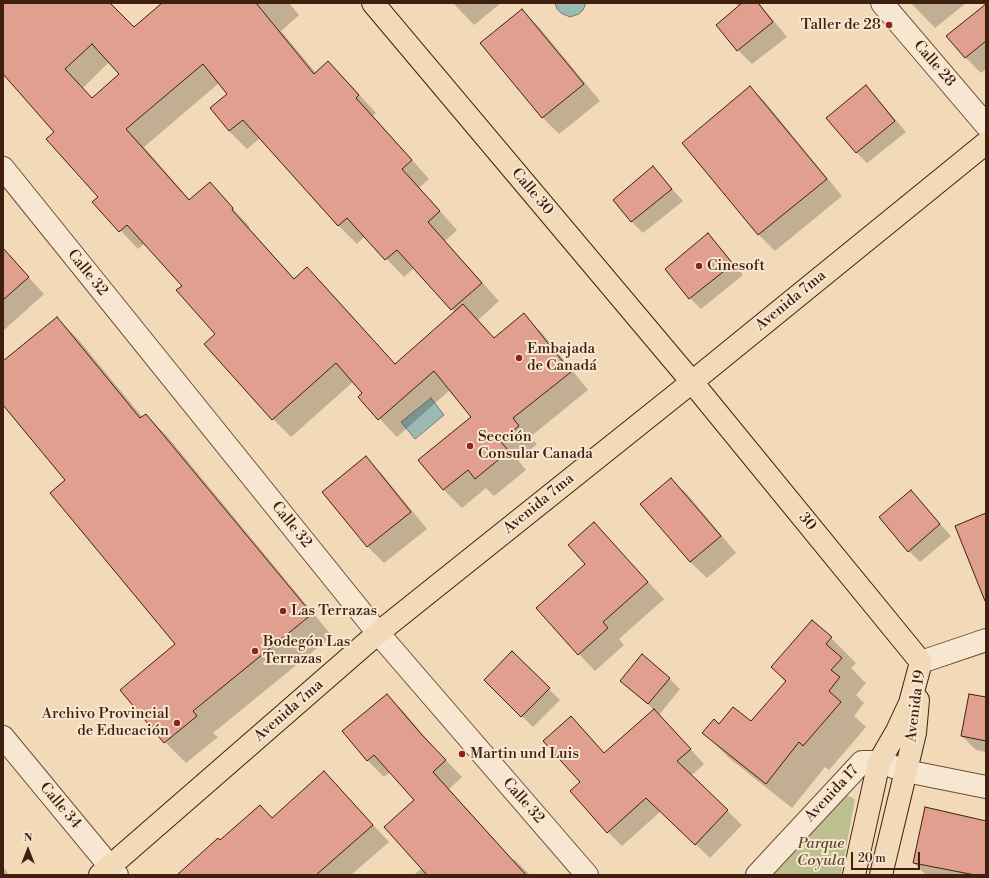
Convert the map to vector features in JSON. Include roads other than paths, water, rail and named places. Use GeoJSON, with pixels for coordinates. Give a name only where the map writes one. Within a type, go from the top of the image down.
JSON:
{"type":"FeatureCollection","features":[{"type":"Feature","properties":{"kind":"main road","name":"Calle 30"},"geometry":{"type":"LineString","coordinates":[[372,3],[692,382]]}},
{"type":"Feature","properties":{"kind":"main road","name":"Avenida 7ma"},"geometry":{"type":"LineString","coordinates":[[109,872],[378,633],[692,382],[986,143]]}},
{"type":"Feature","properties":{"kind":"main road","name":"30"},"geometry":{"type":"LineString","coordinates":[[692,382],[921,662]]}},
{"type":"Feature","properties":{"kind":"main road","name":"Avenida 19"},"geometry":{"type":"LineString","coordinates":[[854,875],[879,762],[898,731],[910,703],[921,662]]}},
{"type":"Feature","properties":{"kind":"main road","name":"Avenida 19"},"geometry":{"type":"LineString","coordinates":[[881,875],[915,733],[921,662]]}},
{"type":"Feature","properties":{"kind":"street","name":"Calle 28"},"geometry":{"type":"LineString","coordinates":[[882,3],[986,124]]}},
{"type":"Feature","properties":{"kind":"street","name":"Calle 32"},"geometry":{"type":"LineString","coordinates":[[3,168],[378,633],[587,875]]}},
{"type":"Feature","properties":{"kind":"street"},"geometry":{"type":"LineString","coordinates":[[921,662],[986,640]]}},
{"type":"Feature","properties":{"kind":"street","name":"Calle 34"},"geometry":{"type":"LineString","coordinates":[[3,737],[109,872]]}},
{"type":"Feature","properties":{"kind":"street","name":"Avenida 17"},"geometry":{"type":"LineString","coordinates":[[757,875],[862,762],[879,762]]}},
{"type":"Feature","properties":{"kind":"street"},"geometry":{"type":"LineString","coordinates":[[879,762],[906,771],[986,787]]}},
{"type":"Feature","properties":{"kind":"water"},"geometry":{"type":"Polygon","coordinates":[[[555,3],[586,3],[583,10],[579,14],[570,17],[561,13],[557,9],[555,3]]]}},
{"type":"Feature","properties":{"kind":"water"},"geometry":{"type":"Polygon","coordinates":[[[431,398],[444,415],[415,439],[401,422],[431,398]]]}},
{"type":"Feature","properties":{"kind":"place","name":"Taller de 28"},"geometry":{"type":"Point","coordinates":[889,25]}},
{"type":"Feature","properties":{"kind":"place","name":"Cinesoft"},"geometry":{"type":"Point","coordinates":[699,266]}},
{"type":"Feature","properties":{"kind":"place","name":"Embajada de Canadá"},"geometry":{"type":"Point","coordinates":[519,358]}},
{"type":"Feature","properties":{"kind":"place","name":"Sección Consular Canada"},"geometry":{"type":"Point","coordinates":[470,446]}},
{"type":"Feature","properties":{"kind":"place","name":"Las Terrazas"},"geometry":{"type":"Point","coordinates":[283,611]}},
{"type":"Feature","properties":{"kind":"place","name":"Bodegón Las Terrazas"},"geometry":{"type":"Point","coordinates":[255,651]}},
{"type":"Feature","properties":{"kind":"place","name":"Archivo Provincial de Educación"},"geometry":{"type":"Point","coordinates":[177,723]}},
{"type":"Feature","properties":{"kind":"place","name":"Martin und Luis"},"geometry":{"type":"Point","coordinates":[462,754]}},
{"type":"Feature","properties":{"kind":"park label","name":"Parque Coyula"},"geometry":{"type":"Point","coordinates":[821,852]}}]}
